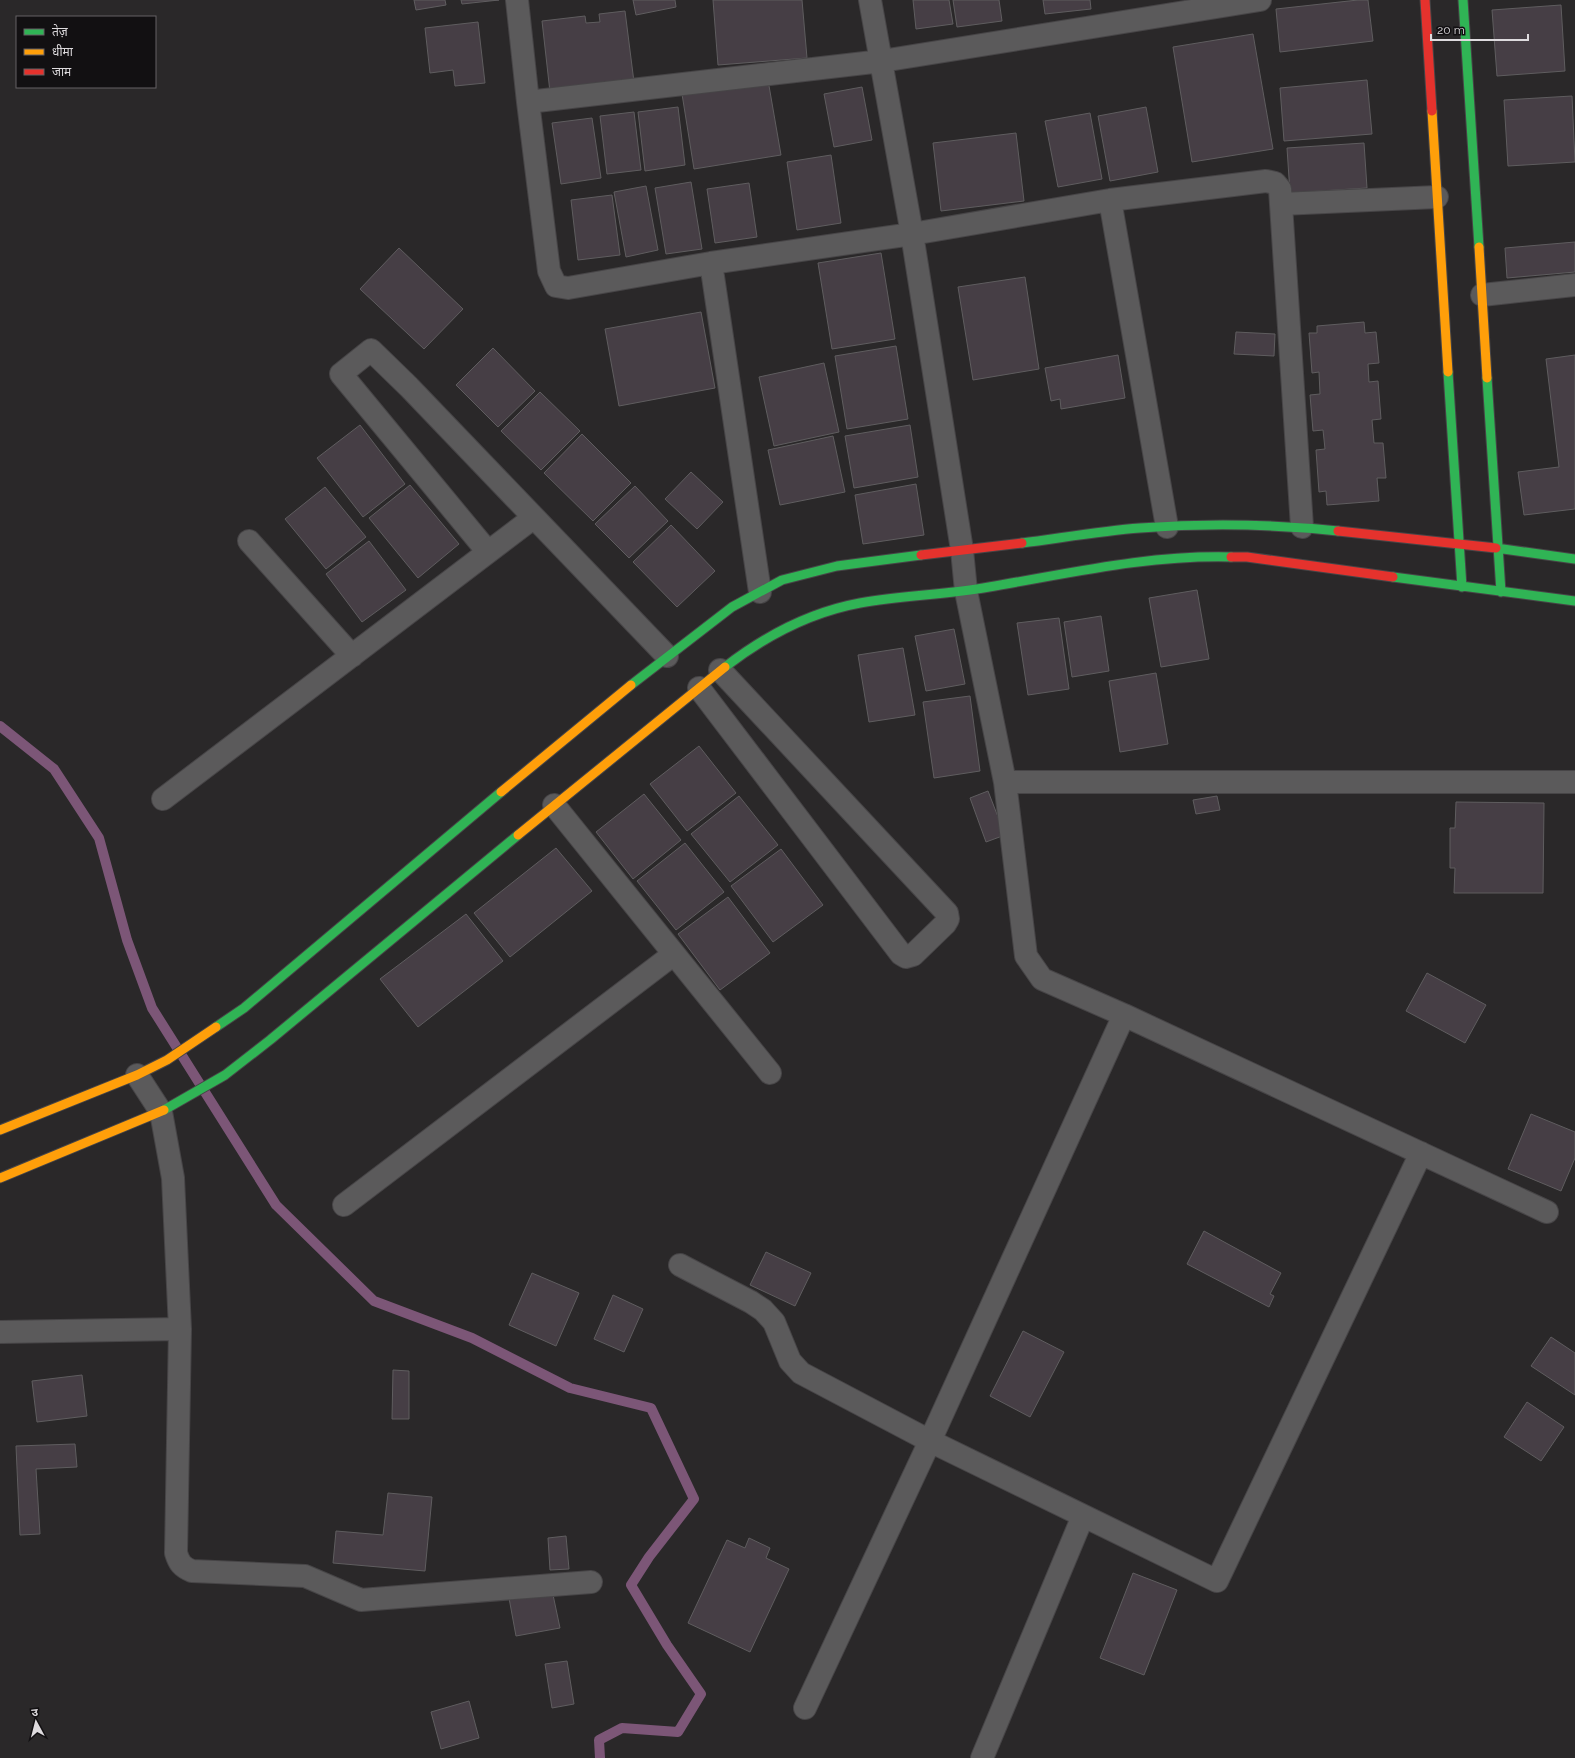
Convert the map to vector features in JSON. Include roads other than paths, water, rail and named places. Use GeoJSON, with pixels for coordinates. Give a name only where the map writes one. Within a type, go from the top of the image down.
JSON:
{"type":"FeatureCollection","features":[{"type":"Feature","properties":{"kind":"main road"},"geometry":{"type":"LineString","coordinates":[[1425,0],[1462,587]]}},
{"type":"Feature","properties":{"kind":"main road"},"geometry":{"type":"LineString","coordinates":[[1463,0],[1501,592]]}},
{"type":"Feature","properties":{"kind":"main road"},"geometry":{"type":"LineString","coordinates":[[0,1130],[136,1075],[167,1060],[244,1008],[530,767],[667,656],[732,607],[782,580],[837,566],[1139,528],[1204,524],[1302,527],[1459,543],[1575,559]]}},
{"type":"Feature","properties":{"kind":"main road"},"geometry":{"type":"LineString","coordinates":[[0,1178],[160,1112],[225,1075],[270,1040],[720,670],[756,644],[819,615],[845,606],[966,591],[1145,560],[1193,556],[1247,557],[1575,601]]}},
{"type":"Feature","properties":{"kind":"street"},"geometry":{"type":"LineString","coordinates":[[517,0],[549,271],[556,286],[568,288],[711,263],[912,234],[1110,200],[1266,181],[1275,183],[1280,189],[1302,527]]}},
{"type":"Feature","properties":{"kind":"street"},"geometry":{"type":"LineString","coordinates":[[870,0],[912,234],[962,550],[966,591],[1005,782],[1026,956],[1042,979],[1124,1015],[1547,1212]]}},
{"type":"Feature","properties":{"kind":"street"},"geometry":{"type":"LineString","coordinates":[[528,102],[882,61],[1260,0]]}},
{"type":"Feature","properties":{"kind":"street"},"geometry":{"type":"LineString","coordinates":[[1281,204],[1437,197]]}},
{"type":"Feature","properties":{"kind":"street"},"geometry":{"type":"LineString","coordinates":[[1110,200],[1167,527]]}},
{"type":"Feature","properties":{"kind":"street"},"geometry":{"type":"LineString","coordinates":[[711,263],[760,592]]}},
{"type":"Feature","properties":{"kind":"street"},"geometry":{"type":"LineString","coordinates":[[1482,295],[1575,285]]}},
{"type":"Feature","properties":{"kind":"street"},"geometry":{"type":"LineString","coordinates":[[488,552],[341,374],[371,350],[409,387],[667,656]]}},
{"type":"Feature","properties":{"kind":"street"},"geometry":{"type":"LineString","coordinates":[[163,799],[533,518]]}},
{"type":"Feature","properties":{"kind":"street"},"geometry":{"type":"LineString","coordinates":[[249,540],[352,656]]}},
{"type":"Feature","properties":{"kind":"street"},"geometry":{"type":"LineString","coordinates":[[699,688],[901,954],[906,957],[913,955],[945,924],[948,919],[947,913],[720,670]]}},
{"type":"Feature","properties":{"kind":"street"},"geometry":{"type":"LineString","coordinates":[[1005,782],[1575,782]]}},
{"type":"Feature","properties":{"kind":"street"},"geometry":{"type":"LineString","coordinates":[[554,805],[770,1073]]}},
{"type":"Feature","properties":{"kind":"street"},"geometry":{"type":"LineString","coordinates":[[344,1204],[674,954]]}},
{"type":"Feature","properties":{"kind":"street"},"geometry":{"type":"LineString","coordinates":[[806,1708],[930,1441],[1124,1015]]}},
{"type":"Feature","properties":{"kind":"street"},"geometry":{"type":"LineString","coordinates":[[136,1075],[160,1112],[173,1178],[180,1329],[176,1553],[179,1563],[184,1568],[192,1571],[305,1576],[361,1600],[591,1582]]}},
{"type":"Feature","properties":{"kind":"street"},"geometry":{"type":"LineString","coordinates":[[680,1265],[751,1302],[763,1310],[774,1322],[790,1361],[801,1373],[930,1441],[1217,1581],[1421,1153]]}},
{"type":"Feature","properties":{"kind":"street"},"geometry":{"type":"LineString","coordinates":[[0,1332],[180,1329]]}},
{"type":"Feature","properties":{"kind":"street"},"geometry":{"type":"LineString","coordinates":[[982,1758],[1083,1516]]}},
{"type":"Feature","properties":{"kind":"waterway"},"geometry":{"type":"LineString","coordinates":[[0,726],[54,769],[99,838],[127,940],[152,1008],[276,1205],[374,1301],[472,1338],[570,1388],[651,1408],[694,1499],[649,1557],[631,1585],[667,1645],[701,1694],[678,1732],[622,1728],[599,1740],[600,1758]]}}]}
